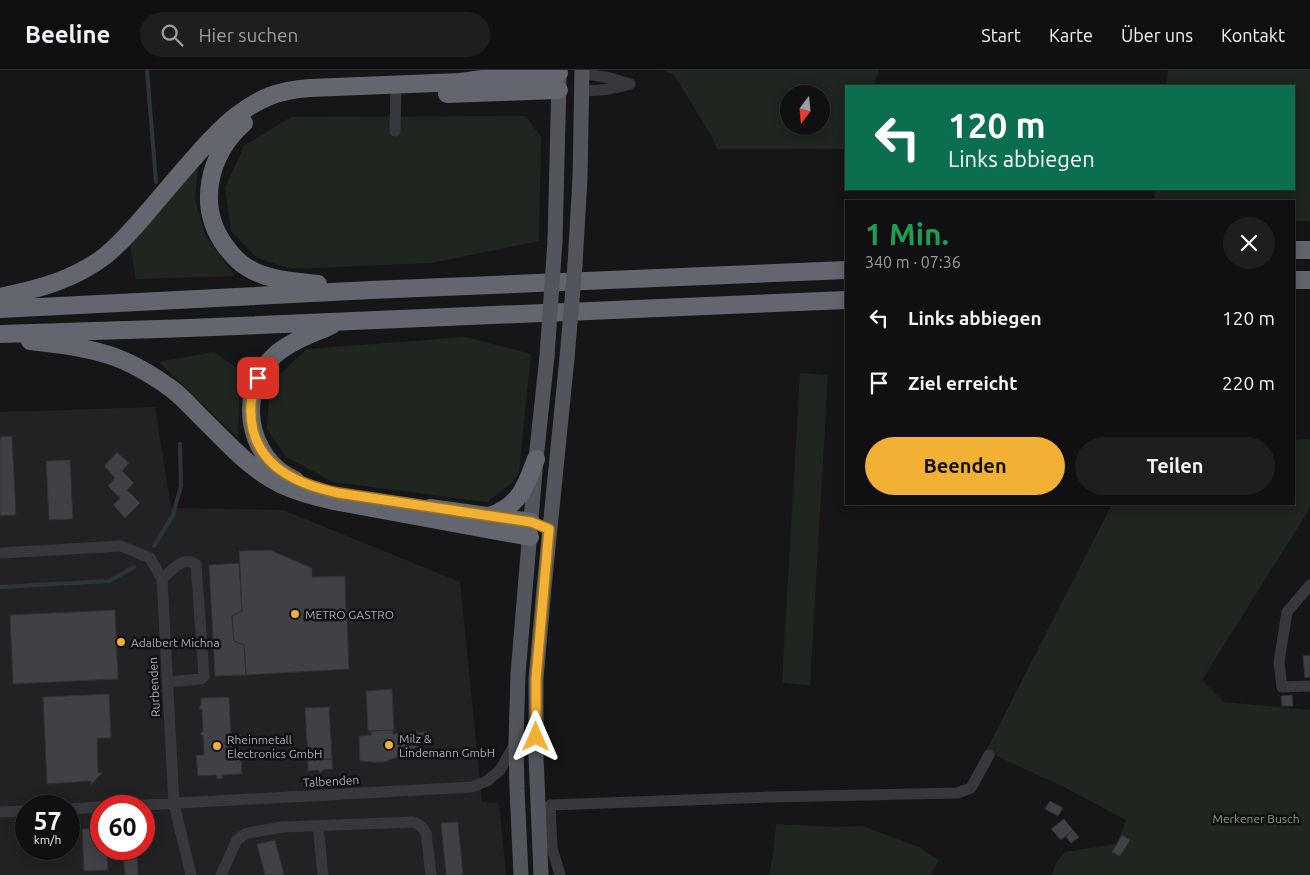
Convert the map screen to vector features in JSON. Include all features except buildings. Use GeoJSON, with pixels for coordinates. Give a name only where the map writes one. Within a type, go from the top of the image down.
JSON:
{"type":"FeatureCollection","features":[{"type":"Feature","properties":{"kind":"highway"},"geometry":{"type":"LineString","coordinates":[[0,297],[60,281],[76,274],[105,256],[131,231],[215,135],[243,110],[279,93],[310,88],[396,90],[522,72],[559,78]]}},
{"type":"Feature","properties":{"kind":"highway"},"geometry":{"type":"LineString","coordinates":[[371,290],[265,276],[243,265],[230,253],[219,236],[212,220],[209,202],[214,164],[228,138],[235,130],[256,114],[275,106],[310,98],[559,78]]}},
{"type":"Feature","properties":{"kind":"highway"},"geometry":{"type":"LineString","coordinates":[[1295,250],[1310,250]]}},
{"type":"Feature","properties":{"kind":"highway"},"geometry":{"type":"LineString","coordinates":[[0,309],[371,290],[845,270]]}},
{"type":"Feature","properties":{"kind":"highway"},"geometry":{"type":"LineString","coordinates":[[1295,280],[1310,280]]}},
{"type":"Feature","properties":{"kind":"highway"},"geometry":{"type":"LineString","coordinates":[[0,335],[845,300]]}},
{"type":"Feature","properties":{"kind":"highway"},"geometry":{"type":"LineString","coordinates":[[342,321],[283,349],[271,359],[258,378],[253,391],[250,413],[256,440],[265,456],[277,469],[291,478],[327,491],[488,516],[530,530]]}},
{"type":"Feature","properties":{"kind":"highway"},"geometry":{"type":"LineString","coordinates":[[0,335],[87,349],[112,356],[136,366],[168,386],[232,448],[261,473],[281,485],[307,494],[346,503],[530,530]]}},
{"type":"Feature","properties":{"kind":"highway"},"geometry":{"type":"LineString","coordinates":[[488,516],[497,514],[510,506],[518,498],[526,487],[536,459]]}},
{"type":"Feature","properties":{"kind":"main road"},"geometry":{"type":"LineString","coordinates":[[541,875],[536,756],[536,679],[567,358],[576,242],[580,178],[582,71],[559,78]]}},
{"type":"Feature","properties":{"kind":"main road"},"geometry":{"type":"LineString","coordinates":[[559,78],[582,91]]}},
{"type":"Feature","properties":{"kind":"main road"},"geometry":{"type":"LineString","coordinates":[[521,875],[516,789],[518,674],[536,459],[547,356],[555,241],[559,78]]}},
{"type":"Feature","properties":{"kind":"main road"},"geometry":{"type":"LineString","coordinates":[[530,530],[549,529]]}},
{"type":"Feature","properties":{"kind":"street"},"geometry":{"type":"LineString","coordinates":[[582,71],[630,84],[598,91],[582,91]]}},
{"type":"Feature","properties":{"kind":"street"},"geometry":{"type":"LineString","coordinates":[[395,131],[396,90]]}},
{"type":"Feature","properties":{"kind":"street","name":"Rurbenden"},"geometry":{"type":"LineString","coordinates":[[2,553],[120,546],[150,558],[162,579],[174,804],[191,875]]}},
{"type":"Feature","properties":{"kind":"street"},"geometry":{"type":"LineString","coordinates":[[162,579],[184,561],[191,561],[196,564],[204,676],[196,680],[167,682]]}},
{"type":"Feature","properties":{"kind":"street"},"geometry":{"type":"LineString","coordinates":[[1310,585],[1287,612],[1278,662],[1282,688],[1310,686]]}},
{"type":"Feature","properties":{"kind":"street","name":"Talbenden"},"geometry":{"type":"LineString","coordinates":[[155,805],[472,787],[487,781],[500,770],[516,742]]}},
{"type":"Feature","properties":{"kind":"street"},"geometry":{"type":"LineString","coordinates":[[560,875],[552,848],[550,805],[957,792],[971,788],[989,755]]}},
{"type":"Feature","properties":{"kind":"street"},"geometry":{"type":"LineString","coordinates":[[0,812],[15,811]]}},
{"type":"Feature","properties":{"kind":"street"},"geometry":{"type":"LineString","coordinates":[[220,875],[237,840],[244,834],[282,827],[413,822],[424,828],[426,833],[431,875]]}},
{"type":"Feature","properties":{"kind":"street"},"geometry":{"type":"LineString","coordinates":[[318,826],[323,875]]}},
{"type":"Feature","properties":{"kind":"shaded area"},"geometry":{"type":"Polygon","coordinates":[[[155,407],[171,508],[283,510],[460,582],[482,802],[499,803],[506,875],[0,875],[0,412],[155,407]]]}},
{"type":"Feature","properties":{"kind":"green space"},"geometry":{"type":"Polygon","coordinates":[[[662,70],[879,70],[873,85],[845,85],[845,149],[717,149],[711,135],[674,75],[662,70]]]}},
{"type":"Feature","properties":{"kind":"green space"},"geometry":{"type":"Polygon","coordinates":[[[1168,70],[1310,70],[1310,221],[1295,221],[1295,200],[1154,200],[1155,190],[1295,190],[1295,85],[1166,85],[1168,70]]]}},
{"type":"Feature","properties":{"kind":"green space"},"geometry":{"type":"Polygon","coordinates":[[[525,116],[541,136],[539,241],[431,263],[290,269],[257,258],[231,231],[225,188],[244,146],[291,117],[525,116]]]}},
{"type":"Feature","properties":{"kind":"green space"},"geometry":{"type":"Polygon","coordinates":[[[199,160],[195,199],[205,235],[235,276],[136,279],[130,245],[199,160]]]}},
{"type":"Feature","properties":{"kind":"green space"},"geometry":{"type":"Polygon","coordinates":[[[466,337],[531,354],[519,472],[513,482],[487,502],[333,482],[286,457],[267,429],[270,383],[307,349],[466,337]]]}},
{"type":"Feature","properties":{"kind":"green space"},"geometry":{"type":"Polygon","coordinates":[[[214,352],[240,370],[238,438],[159,362],[214,352]]]}},
{"type":"Feature","properties":{"kind":"green space"},"geometry":{"type":"Polygon","coordinates":[[[800,373],[828,375],[810,685],[782,683],[800,373]]]}},
{"type":"Feature","properties":{"kind":"green space","name":"Merkener Busch"},"geometry":{"type":"Polygon","coordinates":[[[1310,439],[1310,508],[1202,680],[1224,702],[1310,710],[1310,875],[1052,875],[1056,863],[1065,852],[1117,844],[1126,820],[1064,787],[986,751],[1111,505],[1295,505],[1295,440],[1310,439]]]}},
{"type":"Feature","properties":{"kind":"green space"},"geometry":{"type":"Polygon","coordinates":[[[776,824],[833,827],[863,826],[918,847],[939,860],[931,875],[769,875],[776,824]]]}},
{"type":"Feature","properties":{"kind":"waterway"},"geometry":{"type":"LineString","coordinates":[[147,70],[156,182]]}},
{"type":"Feature","properties":{"kind":"waterway"},"geometry":{"type":"LineString","coordinates":[[154,546],[173,515],[181,486],[180,444]]}},
{"type":"Feature","properties":{"kind":"waterway"},"geometry":{"type":"LineString","coordinates":[[0,587],[109,581],[134,567]]}},
{"type":"Feature","properties":{"kind":"place","name":"METRO GASTRO"},"geometry":{"type":"Point","coordinates":[295,614]}},
{"type":"Feature","properties":{"kind":"place","name":"Adalbert Michna"},"geometry":{"type":"Point","coordinates":[121,642]}},
{"type":"Feature","properties":{"kind":"place","name":"Milz & Lindemann GmbH"},"geometry":{"type":"Point","coordinates":[389,745]}},
{"type":"Feature","properties":{"kind":"place","name":"Rheinmetall Electronics GmbH"},"geometry":{"type":"Point","coordinates":[217,746]}},
{"type":"Feature","properties":{"kind":"route"},"geometry":{"type":"LineString","coordinates":[[258,378],[250,406],[251,421],[256,440],[271,463],[291,478],[327,491],[531,522],[549,529],[536,679],[536,737]]}}]}
